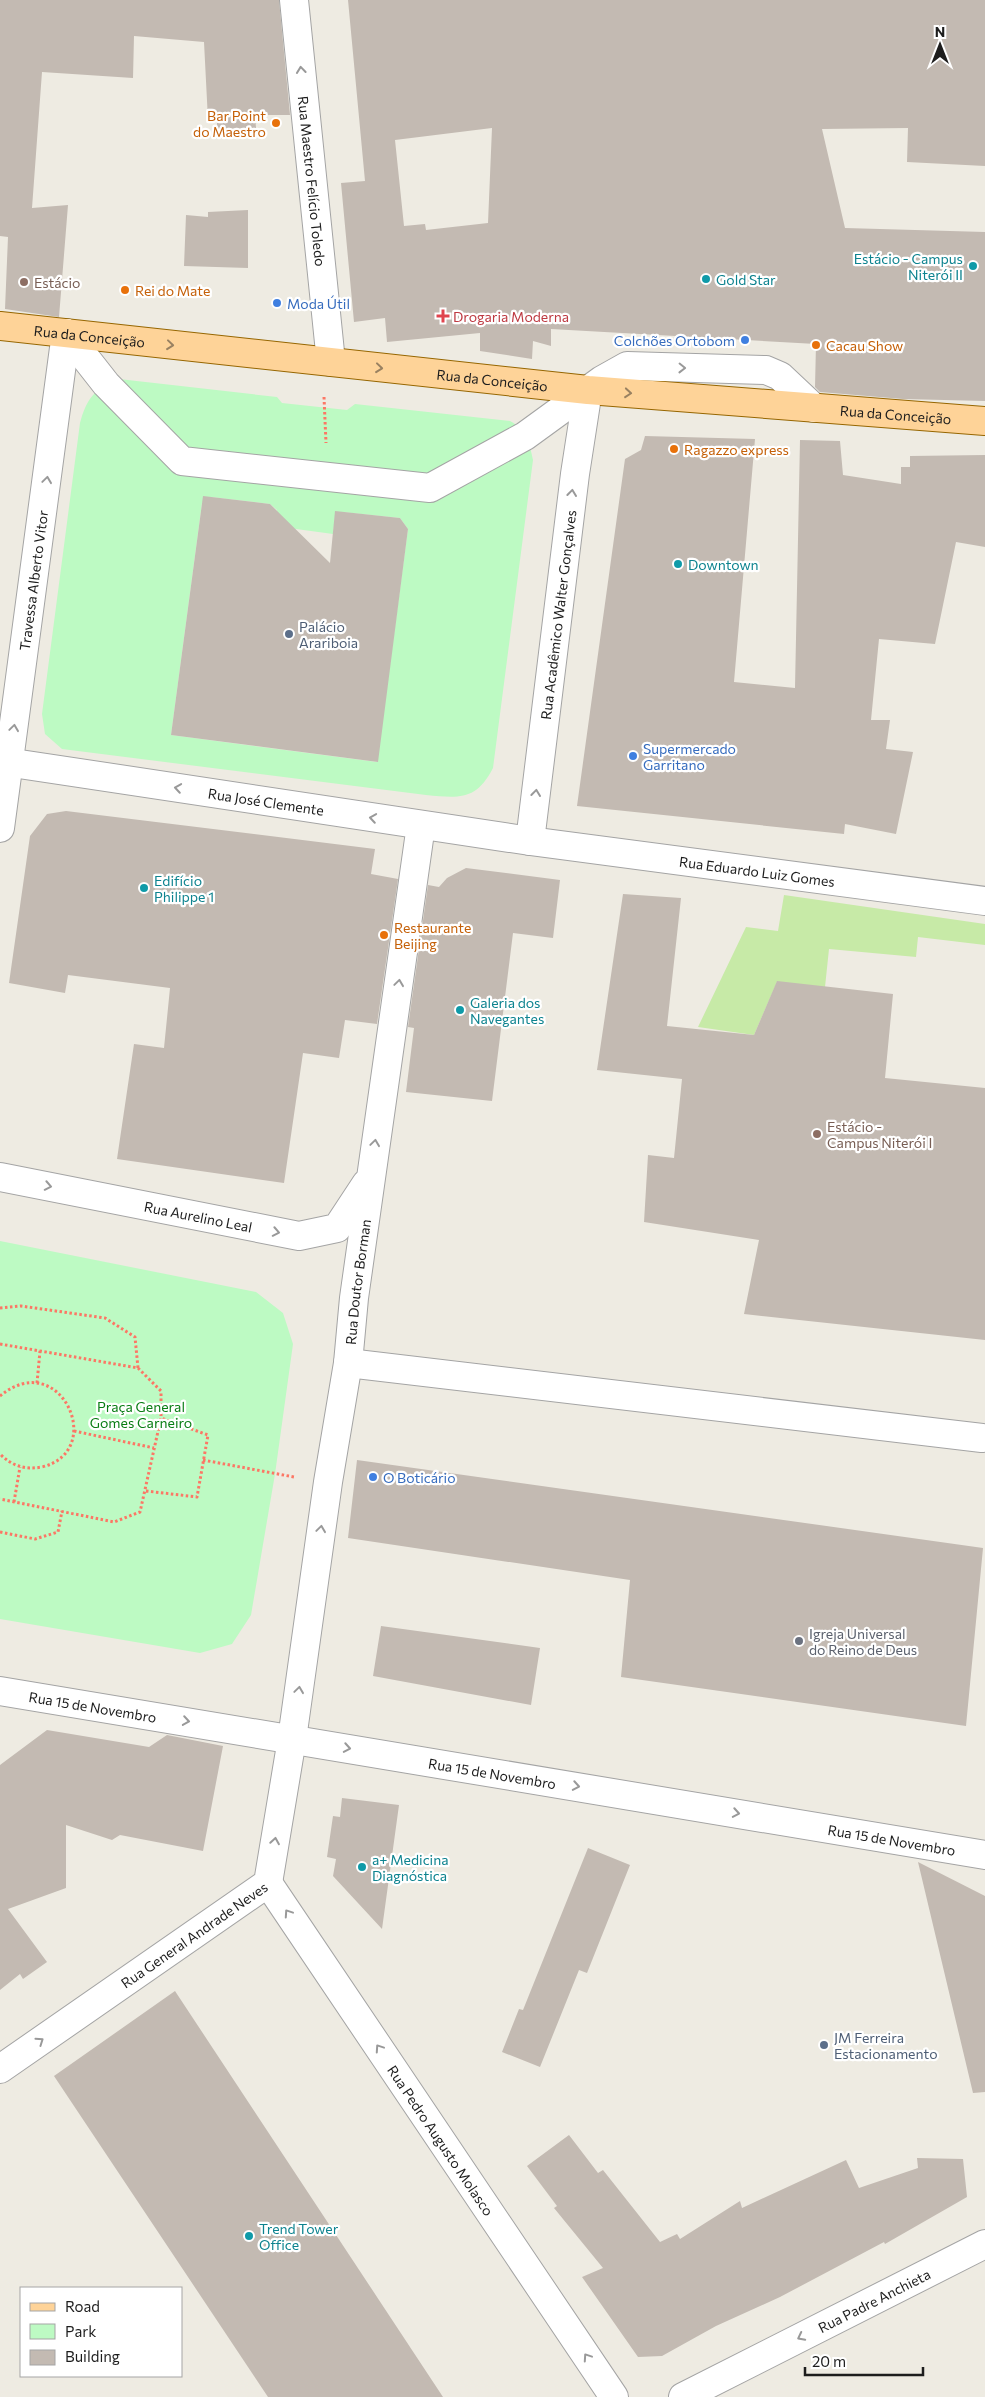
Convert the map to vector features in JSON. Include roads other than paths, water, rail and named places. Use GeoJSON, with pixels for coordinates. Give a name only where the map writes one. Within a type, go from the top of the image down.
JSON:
{"type":"FeatureCollection","features":[{"type":"Feature","properties":{"kind":"main road","name":"Rua da Conceição"},"geometry":{"type":"LineString","coordinates":[[0,326],[588,390],[985,421]]}},
{"type":"Feature","properties":{"kind":"street","name":"Rua Maestro Felício Toledo"},"geometry":{"type":"LineString","coordinates":[[294,0],[326,362]]}},
{"type":"Feature","properties":{"kind":"street"},"geometry":{"type":"LineString","coordinates":[[66,333],[106,384],[182,461],[325,477],[430,488],[525,436],[588,390]]}},
{"type":"Feature","properties":{"kind":"street","name":"Travessa Alberto Vitor"},"geometry":{"type":"LineString","coordinates":[[0,828],[5,762],[66,333]]}},
{"type":"Feature","properties":{"kind":"street","name":"Rua Acadêmico Walter Gonçalves"},"geometry":{"type":"LineString","coordinates":[[530,842],[574,474],[588,390]]}},
{"type":"Feature","properties":{"kind":"street","name":"Rua José Clemente"},"geometry":{"type":"LineString","coordinates":[[5,762],[530,842]]}},
{"type":"Feature","properties":{"kind":"street","name":"Rua Doutor Borman"},"geometry":{"type":"LineString","coordinates":[[292,1739],[328,1482],[348,1363],[354,1298],[370,1177],[421,825]]}},
{"type":"Feature","properties":{"kind":"street","name":"Rua Eduardo Luiz Gomes"},"geometry":{"type":"LineString","coordinates":[[530,842],[985,901]]}},
{"type":"Feature","properties":{"kind":"street","name":"Rua Aurelino Leal"},"geometry":{"type":"LineString","coordinates":[[0,1177],[299,1236],[337,1228],[370,1177]]}},
{"type":"Feature","properties":{"kind":"street"},"geometry":{"type":"LineString","coordinates":[[348,1363],[982,1438]]}},
{"type":"Feature","properties":{"kind":"street","name":"Rua 15 de Novembro"},"geometry":{"type":"LineString","coordinates":[[0,1691],[985,1855]]}},
{"type":"Feature","properties":{"kind":"street","name":"Rua General Andrade Neves"},"geometry":{"type":"LineString","coordinates":[[0,2069],[268,1883],[292,1739]]}},
{"type":"Feature","properties":{"kind":"street","name":"Rua Pedro Augusto Molasco"},"geometry":{"type":"LineString","coordinates":[[268,1883],[614,2397]]}},
{"type":"Feature","properties":{"kind":"street","name":"Rua Padre Anchieta"},"geometry":{"type":"LineString","coordinates":[[683,2397],[985,2244]]}},
{"type":"Feature","properties":{"kind":"place","name":"Bar Point do Maestro"},"geometry":{"type":"Point","coordinates":[276,123]}},
{"type":"Feature","properties":{"kind":"place","name":"Estácio - Campus Niterói II"},"geometry":{"type":"Point","coordinates":[973,266]}},
{"type":"Feature","properties":{"kind":"place","name":"Gold Star"},"geometry":{"type":"Point","coordinates":[706,279]}},
{"type":"Feature","properties":{"kind":"place","name":"Estácio"},"geometry":{"type":"Point","coordinates":[24,282]}},
{"type":"Feature","properties":{"kind":"place","name":"Rei do Mate"},"geometry":{"type":"Point","coordinates":[125,290]}},
{"type":"Feature","properties":{"kind":"place","name":"Moda Útil"},"geometry":{"type":"Point","coordinates":[277,303]}},
{"type":"Feature","properties":{"kind":"place","name":"Drogaria Moderna"},"geometry":{"type":"Point","coordinates":[443,316]}},
{"type":"Feature","properties":{"kind":"place","name":"Colchões Ortobom"},"geometry":{"type":"Point","coordinates":[745,340]}},
{"type":"Feature","properties":{"kind":"place","name":"Cacau Show"},"geometry":{"type":"Point","coordinates":[816,345]}},
{"type":"Feature","properties":{"kind":"place","name":"Ragazzo express"},"geometry":{"type":"Point","coordinates":[674,449]}},
{"type":"Feature","properties":{"kind":"place","name":"Downtown"},"geometry":{"type":"Point","coordinates":[678,564]}},
{"type":"Feature","properties":{"kind":"place","name":"Palácio Arariboia"},"geometry":{"type":"Point","coordinates":[289,634]}},
{"type":"Feature","properties":{"kind":"place","name":"Supermercado Garritano"},"geometry":{"type":"Point","coordinates":[633,756]}},
{"type":"Feature","properties":{"kind":"place","name":"Edifício Philippe 1"},"geometry":{"type":"Point","coordinates":[144,888]}},
{"type":"Feature","properties":{"kind":"place","name":"Restaurante Beijing"},"geometry":{"type":"Point","coordinates":[384,935]}},
{"type":"Feature","properties":{"kind":"place","name":"Galeria dos Navegantes"},"geometry":{"type":"Point","coordinates":[460,1010]}},
{"type":"Feature","properties":{"kind":"place","name":"Estácio - Campus Niterói I"},"geometry":{"type":"Point","coordinates":[817,1134]}},
{"type":"Feature","properties":{"kind":"place","name":"O Boticário"},"geometry":{"type":"Point","coordinates":[373,1477]}},
{"type":"Feature","properties":{"kind":"place","name":"Igreja Universal do Reino de Deus"},"geometry":{"type":"Point","coordinates":[799,1641]}},
{"type":"Feature","properties":{"kind":"place","name":"a+ Medicina Diagnóstica"},"geometry":{"type":"Point","coordinates":[362,1867]}},
{"type":"Feature","properties":{"kind":"place","name":"JM Ferreira Estacionamento"},"geometry":{"type":"Point","coordinates":[824,2045]}},
{"type":"Feature","properties":{"kind":"place","name":"Trend Tower Office"},"geometry":{"type":"Point","coordinates":[249,2236]}},
{"type":"Feature","properties":{"kind":"park label","name":"Praça General Gomes Carneiro"},"geometry":{"type":"Point","coordinates":[141,1414]}}]}
